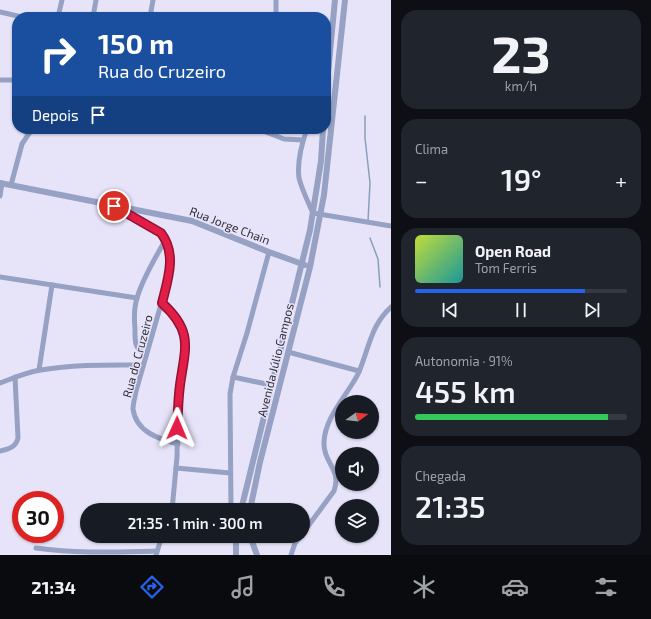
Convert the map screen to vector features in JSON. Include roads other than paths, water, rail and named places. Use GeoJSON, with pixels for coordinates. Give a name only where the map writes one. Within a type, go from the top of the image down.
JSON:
{"type":"FeatureCollection","features":[{"type":"Feature","properties":{"kind":"street"},"geometry":{"type":"LineString","coordinates":[[59,12],[62,0]]}},
{"type":"Feature","properties":{"kind":"street"},"geometry":{"type":"LineString","coordinates":[[94,12],[96,0]]}},
{"type":"Feature","properties":{"kind":"street"},"geometry":{"type":"LineString","coordinates":[[151,12],[152,0]]}},
{"type":"Feature","properties":{"kind":"street"},"geometry":{"type":"LineString","coordinates":[[276,0],[276,12]]}},
{"type":"Feature","properties":{"kind":"street"},"geometry":{"type":"LineString","coordinates":[[331,41],[335,0]]}},
{"type":"Feature","properties":{"kind":"street","name":"Avenida Júlio Campos"},"geometry":{"type":"LineString","coordinates":[[331,132],[345,0]]}},
{"type":"Feature","properties":{"kind":"street"},"geometry":{"type":"LineString","coordinates":[[0,12],[12,15]]}},
{"type":"Feature","properties":{"kind":"street"},"geometry":{"type":"LineString","coordinates":[[331,51],[339,52]]}},
{"type":"Feature","properties":{"kind":"street"},"geometry":{"type":"LineString","coordinates":[[0,80],[12,80]]}},
{"type":"Feature","properties":{"kind":"street"},"geometry":{"type":"LineString","coordinates":[[11,185],[22,144],[29,134]]}},
{"type":"Feature","properties":{"kind":"street"},"geometry":{"type":"LineString","coordinates":[[271,134],[284,139],[303,140]]}},
{"type":"Feature","properties":{"kind":"street"},"geometry":{"type":"LineString","coordinates":[[305,134],[303,140],[299,177],[313,214]]}},
{"type":"Feature","properties":{"kind":"street"},"geometry":{"type":"LineString","coordinates":[[242,503],[313,214],[321,161],[323,134]]}},
{"type":"Feature","properties":{"kind":"street","name":"Avenida Júlio Campos"},"geometry":{"type":"LineString","coordinates":[[251,503],[260,462],[310,266],[324,195],[331,134]]}},
{"type":"Feature","properties":{"kind":"street"},"geometry":{"type":"LineString","coordinates":[[321,161],[328,162]]}},
{"type":"Feature","properties":{"kind":"street"},"geometry":{"type":"LineString","coordinates":[[0,196],[1,183]]}},
{"type":"Feature","properties":{"kind":"street","name":"Rua Jorge Chain"},"geometry":{"type":"LineString","coordinates":[[1,183],[192,221],[269,252],[310,266]]}},
{"type":"Feature","properties":{"kind":"street"},"geometry":{"type":"LineString","coordinates":[[114,206],[161,233],[166,239],[153,261],[137,298],[134,312],[136,344],[139,351],[146,355]]}},
{"type":"Feature","properties":{"kind":"street"},"geometry":{"type":"LineString","coordinates":[[313,214],[391,226]]}},
{"type":"Feature","properties":{"kind":"street","name":"Rua do Cruzeiro"},"geometry":{"type":"LineString","coordinates":[[166,239],[171,258],[168,280],[150,339],[133,408],[139,424],[148,432],[161,440],[178,444]]}},
{"type":"Feature","properties":{"kind":"street"},"geometry":{"type":"LineString","coordinates":[[231,503],[230,394],[233,377],[247,333],[269,252]]}},
{"type":"Feature","properties":{"kind":"street"},"geometry":{"type":"LineString","coordinates":[[0,277],[137,298]]}},
{"type":"Feature","properties":{"kind":"street"},"geometry":{"type":"LineString","coordinates":[[296,284],[305,286]]}},
{"type":"Feature","properties":{"kind":"street"},"geometry":{"type":"LineString","coordinates":[[39,370],[52,285]]}},
{"type":"Feature","properties":{"kind":"street"},"geometry":{"type":"LineString","coordinates":[[162,303],[176,318],[182,329],[186,342],[178,402],[178,444],[173,503]]}},
{"type":"Feature","properties":{"kind":"street"},"geometry":{"type":"LineString","coordinates":[[310,524],[334,491],[337,483],[336,475],[324,451],[326,429],[359,371],[372,333],[384,313],[391,307]]}},
{"type":"Feature","properties":{"kind":"street"},"geometry":{"type":"LineString","coordinates":[[288,352],[359,371]]}},
{"type":"Feature","properties":{"kind":"street"},"geometry":{"type":"LineString","coordinates":[[0,383],[39,370],[95,365],[143,366]]}},
{"type":"Feature","properties":{"kind":"street"},"geometry":{"type":"LineString","coordinates":[[0,451],[14,446],[17,443],[15,377]]}},
{"type":"Feature","properties":{"kind":"street"},"geometry":{"type":"LineString","coordinates":[[233,377],[271,385]]}},
{"type":"Feature","properties":{"kind":"street"},"geometry":{"type":"LineString","coordinates":[[176,468],[230,473]]}},
{"type":"Feature","properties":{"kind":"street"},"geometry":{"type":"LineString","coordinates":[[36,548],[63,552],[101,554],[157,553],[160,543]]}},
{"type":"Feature","properties":{"kind":"street"},"geometry":{"type":"LineString","coordinates":[[236,543],[236,555]]}},
{"type":"Feature","properties":{"kind":"street"},"geometry":{"type":"LineString","coordinates":[[253,543],[257,555]]}},
{"type":"Feature","properties":{"kind":"street"},"geometry":{"type":"LineString","coordinates":[[291,555],[295,543]]}},
{"type":"Feature","properties":{"kind":"waterway"},"geometry":{"type":"LineString","coordinates":[[365,116],[365,138],[370,183],[368,221]]}},
{"type":"Feature","properties":{"kind":"waterway"},"geometry":{"type":"LineString","coordinates":[[370,238],[378,259],[380,287]]}}]}
